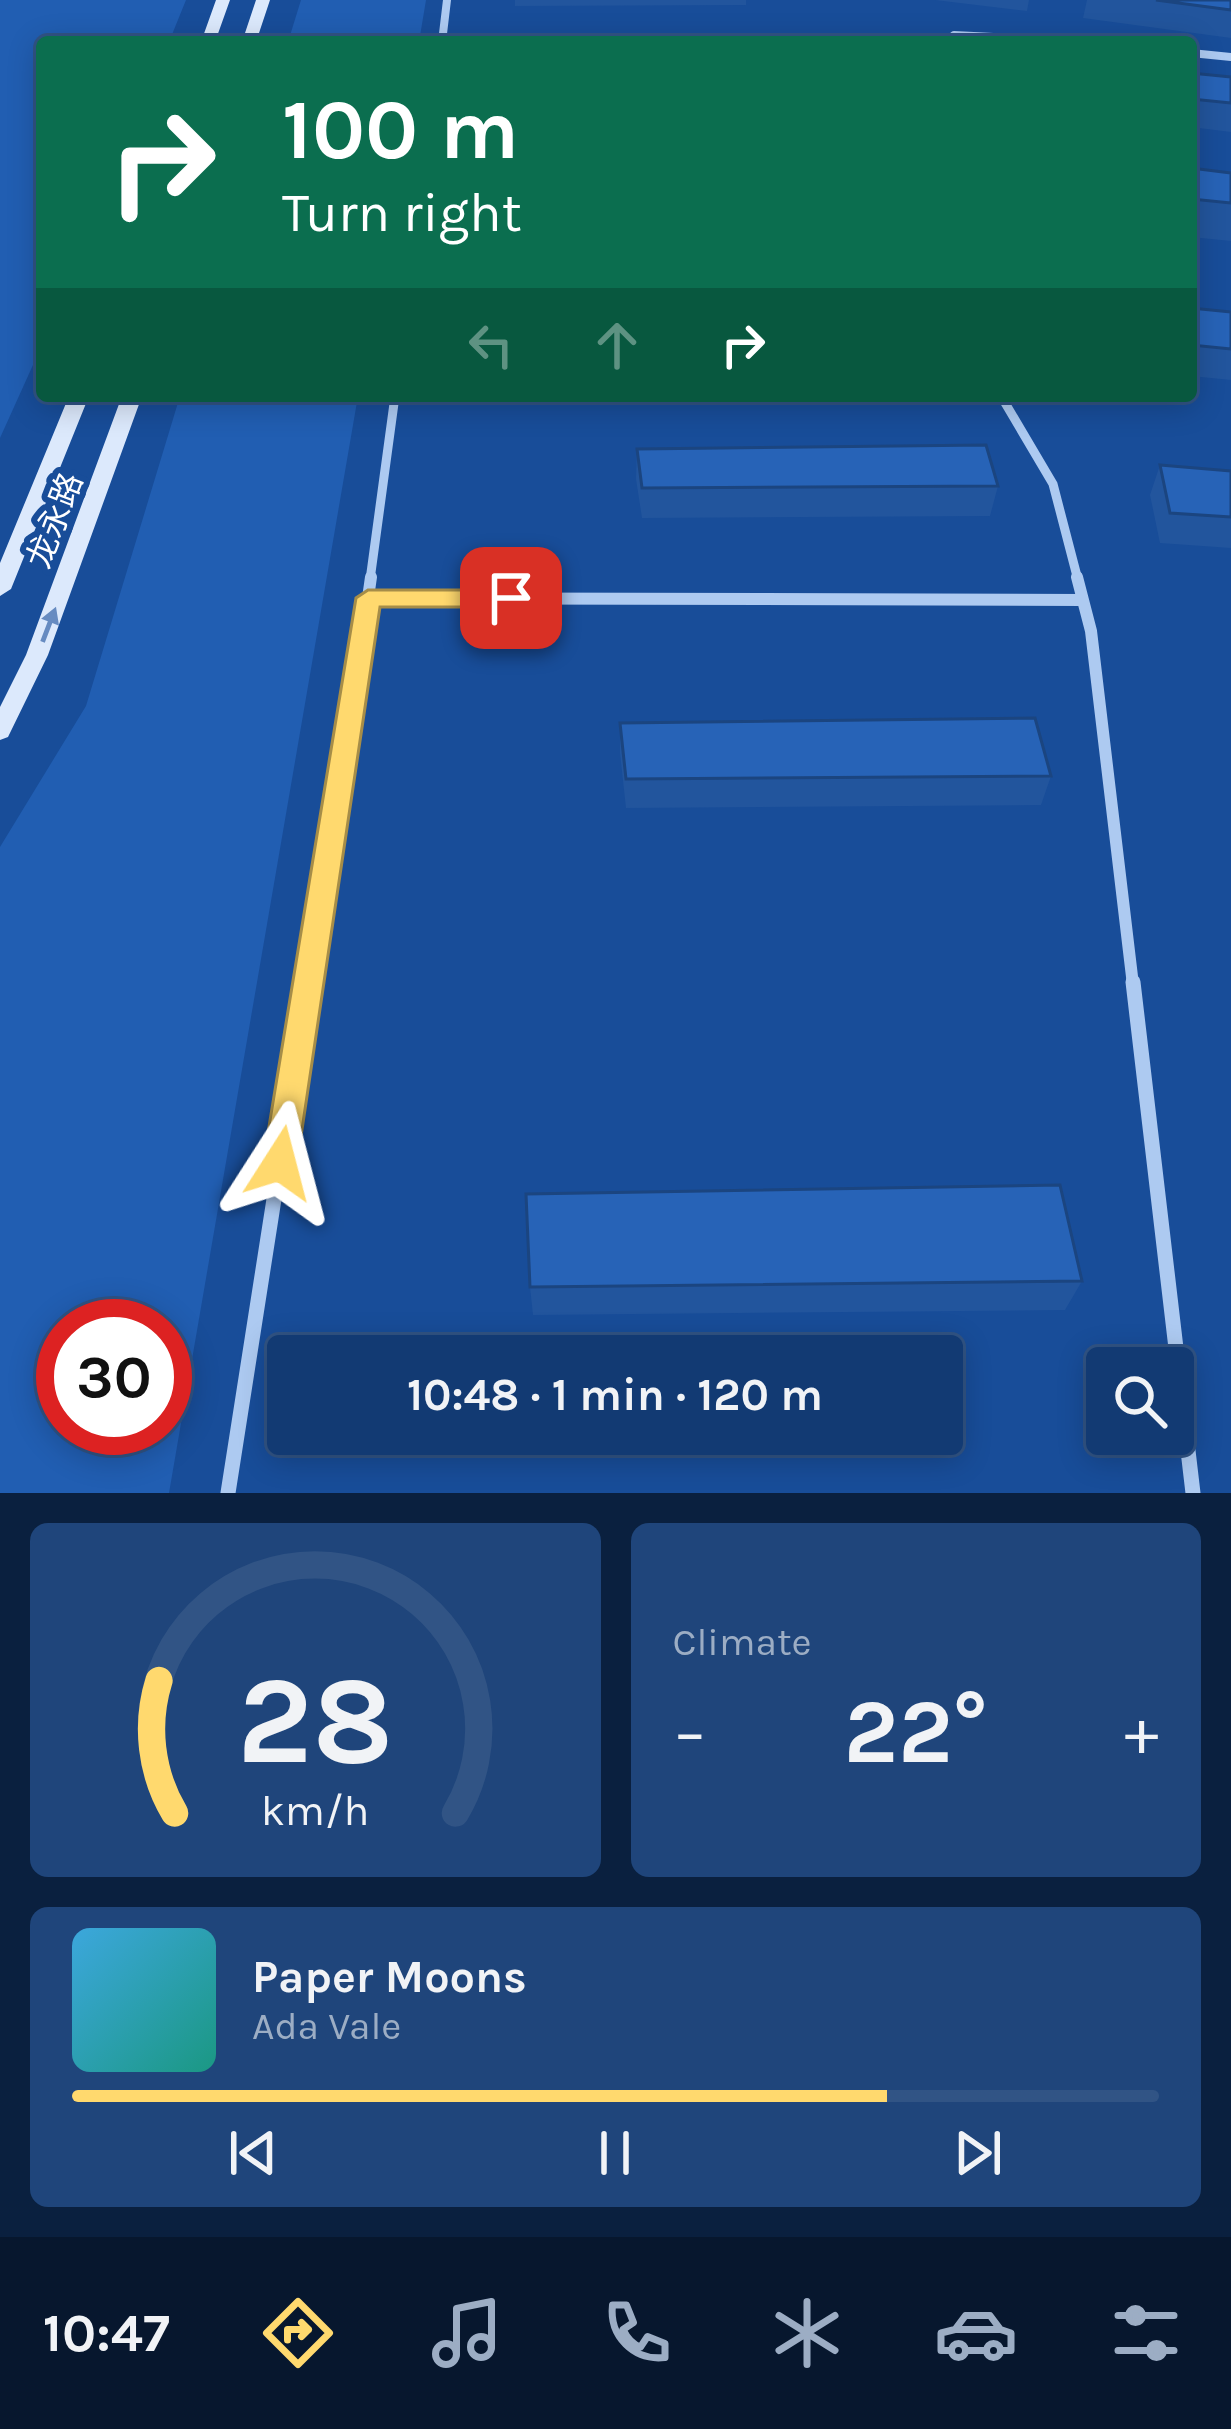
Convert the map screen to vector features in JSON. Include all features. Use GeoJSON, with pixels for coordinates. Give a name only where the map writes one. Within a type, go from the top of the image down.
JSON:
{"type":"FeatureCollection","features":[{"type":"Feature","properties":{"kind":"main road"},"geometry":{"type":"LineString","coordinates":[[210,36],[223,0]]}},
{"type":"Feature","properties":{"kind":"main road"},"geometry":{"type":"LineString","coordinates":[[251,36],[262,0]]}},
{"type":"Feature","properties":{"kind":"main road","name":"龙永路"},"geometry":{"type":"LineString","coordinates":[[0,589],[77,402]]}},
{"type":"Feature","properties":{"kind":"main road","name":"龙永路"},"geometry":{"type":"LineString","coordinates":[[0,730],[38,655],[131,402]]}},
{"type":"Feature","properties":{"kind":"street"},"geometry":{"type":"LineString","coordinates":[[443,36],[447,0]]}},
{"type":"Feature","properties":{"kind":"street"},"geometry":{"type":"LineString","coordinates":[[1197,54],[1231,58]]}},
{"type":"Feature","properties":{"kind":"street"},"geometry":{"type":"LineString","coordinates":[[228,1493],[368,598],[394,402]]}},
{"type":"Feature","properties":{"kind":"street"},"geometry":{"type":"LineString","coordinates":[[1005,402],[1054,484],[1091,632],[1192,1493]]}},
{"type":"Feature","properties":{"kind":"street"},"geometry":{"type":"LineString","coordinates":[[368,598],[1083,600]]}},
{"type":"Feature","properties":{"kind":"shaded area"},"geometry":{"type":"Polygon","coordinates":[[[0,0],[186,0],[171,36],[36,36],[36,358],[0,438],[0,0]]]}},
{"type":"Feature","properties":{"kind":"shaded area"},"geometry":{"type":"Polygon","coordinates":[[[301,0],[426,0],[420,36],[290,36],[301,0]]]}},
{"type":"Feature","properties":{"kind":"shaded area"},"geometry":{"type":"Polygon","coordinates":[[[178,402],[357,402],[192,1360],[192,1299],[36,1299],[36,1455],[176,1455],[169,1493],[0,1493],[0,847],[86,706],[178,402]]]}},
{"type":"Feature","properties":{"kind":"building"},"geometry":{"type":"Polygon","coordinates":[[[1156,0],[1231,0],[1231,10],[1156,0]]]}},
{"type":"Feature","properties":{"kind":"building"},"geometry":{"type":"Polygon","coordinates":[[[1197,74],[1231,77],[1231,103],[1197,100],[1197,74]]]}},
{"type":"Feature","properties":{"kind":"building"},"geometry":{"type":"Polygon","coordinates":[[[1197,169],[1231,173],[1231,203],[1197,200],[1197,169]]]}},
{"type":"Feature","properties":{"kind":"building"},"geometry":{"type":"Polygon","coordinates":[[[1197,309],[1231,312],[1231,349],[1197,346],[1197,309]]]}},
{"type":"Feature","properties":{"kind":"building"},"geometry":{"type":"Polygon","coordinates":[[[986,445],[998,486],[642,488],[637,449],[986,445]]]}},
{"type":"Feature","properties":{"kind":"building"},"geometry":{"type":"Polygon","coordinates":[[[1160,465],[1231,471],[1231,517],[1170,513],[1160,465]]]}},
{"type":"Feature","properties":{"kind":"building"},"geometry":{"type":"Polygon","coordinates":[[[1035,718],[1051,776],[626,779],[620,723],[1035,718]]]}},
{"type":"Feature","properties":{"kind":"building"},"geometry":{"type":"Polygon","coordinates":[[[1060,1185],[1082,1281],[530,1287],[526,1194],[1060,1185]]]}},
{"type":"Feature","properties":{"kind":"route"},"geometry":{"type":"LineString","coordinates":[[280,1163],[368,598],[511,598]]}}]}
